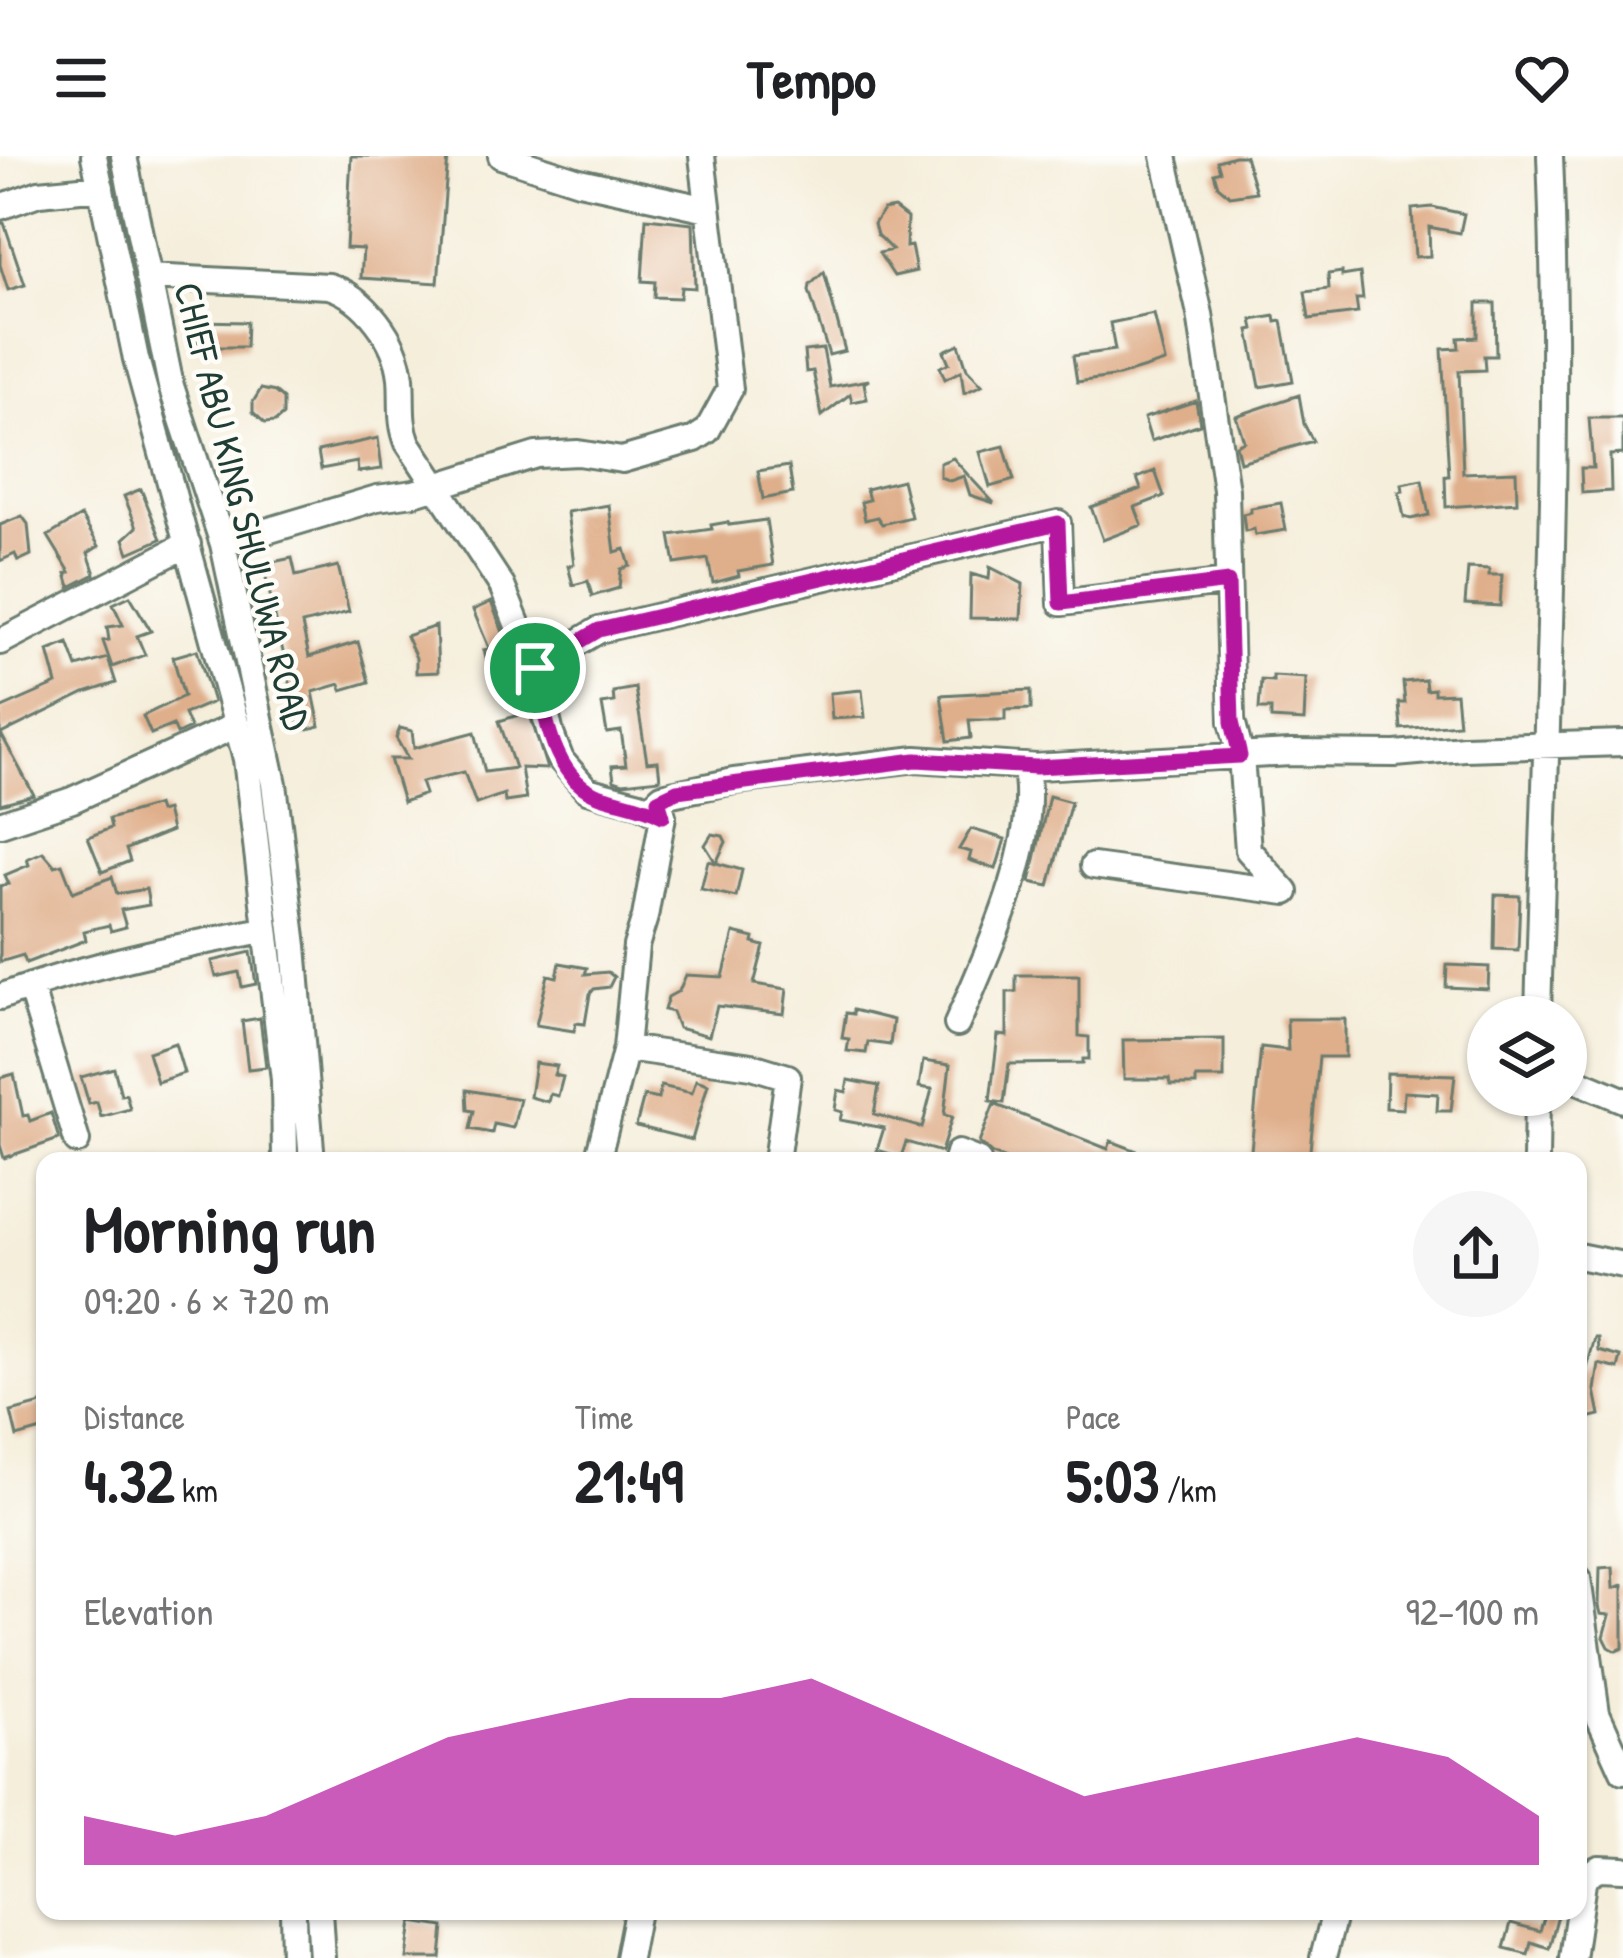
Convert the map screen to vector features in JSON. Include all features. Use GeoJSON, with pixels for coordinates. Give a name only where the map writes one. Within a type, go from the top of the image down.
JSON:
{"type":"FeatureCollection","features":[{"type":"Feature","properties":{"kind":"street"},"geometry":{"type":"LineString","coordinates":[[94,156],[136,359],[246,759],[284,1080],[285,1152]]}},
{"type":"Feature","properties":{"kind":"street","name":"CHIEF ABU KING SHULUWA ROAD"},"geometry":{"type":"LineString","coordinates":[[124,156],[171,386],[223,544],[274,784],[311,1152]]}},
{"type":"Feature","properties":{"kind":"street"},"geometry":{"type":"LineString","coordinates":[[501,156],[579,181],[708,209]]}},
{"type":"Feature","properties":{"kind":"street"},"geometry":{"type":"LineString","coordinates":[[223,544],[536,455],[578,453],[622,460],[695,440],[707,431],[730,389],[702,156]]}},
{"type":"Feature","properties":{"kind":"street"},"geometry":{"type":"LineString","coordinates":[[1093,866],[1286,892],[1249,850],[1232,722],[1226,490],[1200,314],[1164,156]]}},
{"type":"Feature","properties":{"kind":"street"},"geometry":{"type":"LineString","coordinates":[[1538,996],[1554,483],[1550,156]]}},
{"type":"Feature","properties":{"kind":"street"},"geometry":{"type":"LineString","coordinates":[[0,207],[39,194],[101,187]]}},
{"type":"Feature","properties":{"kind":"street"},"geometry":{"type":"LineString","coordinates":[[148,277],[222,283],[304,282],[349,292],[369,314],[395,355],[401,426],[502,586],[535,668],[561,760],[576,781],[600,796],[654,807],[677,791],[916,760],[1025,766],[1623,743]]}},
{"type":"Feature","properties":{"kind":"street"},"geometry":{"type":"LineString","coordinates":[[535,668],[599,630],[1058,523],[1061,603],[1228,582]]}},
{"type":"Feature","properties":{"kind":"street"},"geometry":{"type":"LineString","coordinates":[[0,642],[188,544]]}},
{"type":"Feature","properties":{"kind":"street"},"geometry":{"type":"LineString","coordinates":[[0,824],[72,800],[237,725]]}},
{"type":"Feature","properties":{"kind":"street"},"geometry":{"type":"LineString","coordinates":[[957,1024],[1007,899],[1030,808],[1025,766]]}},
{"type":"Feature","properties":{"kind":"street"},"geometry":{"type":"LineString","coordinates":[[599,1152],[626,1048],[636,946],[645,917],[654,807]]}},
{"type":"Feature","properties":{"kind":"street"},"geometry":{"type":"LineString","coordinates":[[0,997],[158,950],[264,930]]}},
{"type":"Feature","properties":{"kind":"street"},"geometry":{"type":"LineString","coordinates":[[30,986],[77,1141]]}},
{"type":"Feature","properties":{"kind":"street"},"geometry":{"type":"LineString","coordinates":[[626,1048],[752,1066],[788,1077],[777,1152]]}},
{"type":"Feature","properties":{"kind":"street"},"geometry":{"type":"LineString","coordinates":[[1587,1085],[1623,1100]]}},
{"type":"Feature","properties":{"kind":"street"},"geometry":{"type":"LineString","coordinates":[[1536,1152],[1537,1116]]}},
{"type":"Feature","properties":{"kind":"street"},"geometry":{"type":"LineString","coordinates":[[1587,1258],[1623,1265]]}},
{"type":"Feature","properties":{"kind":"street"},"geometry":{"type":"LineString","coordinates":[[1587,1642],[1597,1713],[1623,1771]]}},
{"type":"Feature","properties":{"kind":"street"},"geometry":{"type":"LineString","coordinates":[[1587,1873],[1599,1868],[1623,1869]]}},
{"type":"Feature","properties":{"kind":"street"},"geometry":{"type":"LineString","coordinates":[[293,1920],[294,1958]]}},
{"type":"Feature","properties":{"kind":"street"},"geometry":{"type":"LineString","coordinates":[[320,1920],[322,1958]]}},
{"type":"Feature","properties":{"kind":"street"},"geometry":{"type":"LineString","coordinates":[[628,1958],[635,1920]]}},
{"type":"Feature","properties":{"kind":"street"},"geometry":{"type":"LineString","coordinates":[[1323,1958],[1333,1920]]}},
{"type":"Feature","properties":{"kind":"street"},"geometry":{"type":"LineString","coordinates":[[1572,1958],[1576,1920]]}},
{"type":"Feature","properties":{"kind":"building"},"geometry":{"type":"Polygon","coordinates":[[[351,156],[448,156],[438,283],[361,278],[363,249],[346,248],[351,156]]]}},
{"type":"Feature","properties":{"kind":"building"},"geometry":{"type":"Polygon","coordinates":[[[1245,156],[1256,192],[1230,196],[1218,186],[1217,161],[1245,156]]]}},
{"type":"Feature","properties":{"kind":"building"},"geometry":{"type":"Polygon","coordinates":[[[1432,207],[1464,214],[1460,233],[1429,227],[1430,256],[1415,257],[1412,209],[1432,207]]]}},
{"type":"Feature","properties":{"kind":"building"},"geometry":{"type":"Polygon","coordinates":[[[894,208],[907,218],[906,247],[911,246],[916,271],[894,276],[879,253],[892,250],[877,235],[874,224],[883,210],[894,208]]]}},
{"type":"Feature","properties":{"kind":"building"},"geometry":{"type":"Polygon","coordinates":[[[646,218],[693,223],[695,288],[681,287],[680,298],[654,297],[655,282],[642,281],[646,218]]]}},
{"type":"Feature","properties":{"kind":"building"},"geometry":{"type":"Polygon","coordinates":[[[0,223],[4,223],[25,285],[8,290],[0,265],[0,223]]]}},
{"type":"Feature","properties":{"kind":"building"},"geometry":{"type":"Polygon","coordinates":[[[824,272],[845,351],[829,355],[809,291],[824,272]]]}},
{"type":"Feature","properties":{"kind":"building"},"geometry":{"type":"Polygon","coordinates":[[[1342,272],[1342,276],[1360,273],[1363,299],[1356,299],[1358,313],[1309,319],[1305,292],[1329,289],[1328,274],[1342,272]]]}},
{"type":"Feature","properties":{"kind":"building"},"geometry":{"type":"Polygon","coordinates":[[[1477,303],[1495,303],[1496,356],[1484,356],[1485,370],[1459,371],[1463,473],[1516,471],[1517,502],[1446,507],[1445,476],[1449,476],[1442,349],[1459,348],[1458,338],[1477,337],[1477,303]]]}},
{"type":"Feature","properties":{"kind":"building"},"geometry":{"type":"Polygon","coordinates":[[[1154,314],[1165,362],[1077,382],[1073,356],[1115,350],[1110,323],[1154,314]]]}},
{"type":"Feature","properties":{"kind":"building"},"geometry":{"type":"Polygon","coordinates":[[[1275,316],[1276,322],[1282,321],[1293,381],[1260,387],[1249,330],[1254,329],[1252,320],[1275,316]]]}},
{"type":"Feature","properties":{"kind":"building"},"geometry":{"type":"Polygon","coordinates":[[[198,321],[247,322],[246,347],[198,347],[198,321]]]}},
{"type":"Feature","properties":{"kind":"building"},"geometry":{"type":"Polygon","coordinates":[[[959,344],[967,369],[982,385],[964,393],[961,371],[945,379],[940,367],[949,363],[944,351],[959,344]]]}},
{"type":"Feature","properties":{"kind":"building"},"geometry":{"type":"Polygon","coordinates":[[[823,349],[830,387],[869,380],[864,383],[867,399],[852,402],[850,394],[822,416],[813,371],[806,372],[804,351],[823,349]]]}},
{"type":"Feature","properties":{"kind":"building"},"geometry":{"type":"Polygon","coordinates":[[[261,389],[283,399],[283,415],[275,422],[265,423],[253,412],[261,389]]]}},
{"type":"Feature","properties":{"kind":"building"},"geometry":{"type":"Polygon","coordinates":[[[1299,395],[1304,424],[1313,441],[1240,462],[1236,445],[1244,441],[1236,416],[1299,395]]]}},
{"type":"Feature","properties":{"kind":"building"},"geometry":{"type":"Polygon","coordinates":[[[1196,401],[1200,424],[1151,441],[1144,418],[1196,401]]]}},
{"type":"Feature","properties":{"kind":"building"},"geometry":{"type":"Polygon","coordinates":[[[1589,418],[1623,418],[1623,454],[1610,455],[1611,491],[1582,493],[1581,468],[1593,468],[1589,418]]]}},
{"type":"Feature","properties":{"kind":"building"},"geometry":{"type":"Polygon","coordinates":[[[378,438],[382,469],[358,472],[357,462],[321,469],[318,451],[378,438]]]}},
{"type":"Feature","properties":{"kind":"building"},"geometry":{"type":"Polygon","coordinates":[[[1004,446],[1014,480],[990,487],[980,452],[1004,446]]]}},
{"type":"Feature","properties":{"kind":"building"},"geometry":{"type":"Polygon","coordinates":[[[953,458],[994,503],[970,495],[964,476],[950,481],[940,477],[940,463],[953,458]]]}},
{"type":"Feature","properties":{"kind":"building"},"geometry":{"type":"Polygon","coordinates":[[[789,466],[793,493],[763,499],[758,471],[789,466]]]}},
{"type":"Feature","properties":{"kind":"building"},"geometry":{"type":"Polygon","coordinates":[[[1155,471],[1164,496],[1135,507],[1142,525],[1103,540],[1091,507],[1141,489],[1137,478],[1155,471]]]}},
{"type":"Feature","properties":{"kind":"building"},"geometry":{"type":"Polygon","coordinates":[[[902,480],[911,517],[882,524],[877,517],[865,520],[861,502],[869,500],[866,489],[902,480]]]}},
{"type":"Feature","properties":{"kind":"building"},"geometry":{"type":"Polygon","coordinates":[[[1422,480],[1429,515],[1404,517],[1402,484],[1422,480]]]}},
{"type":"Feature","properties":{"kind":"building"},"geometry":{"type":"Polygon","coordinates":[[[141,489],[161,539],[129,553],[124,539],[137,527],[124,496],[141,489]]]}},
{"type":"Feature","properties":{"kind":"building"},"geometry":{"type":"Polygon","coordinates":[[[1281,503],[1286,530],[1255,535],[1254,529],[1245,531],[1243,514],[1281,503]]]}},
{"type":"Feature","properties":{"kind":"building"},"geometry":{"type":"Polygon","coordinates":[[[609,505],[615,552],[625,549],[630,566],[621,569],[619,588],[592,596],[588,581],[573,585],[567,512],[609,505]]]}},
{"type":"Feature","properties":{"kind":"building"},"geometry":{"type":"Polygon","coordinates":[[[22,516],[28,524],[31,555],[18,561],[15,554],[0,561],[0,525],[22,516]]]}},
{"type":"Feature","properties":{"kind":"building"},"geometry":{"type":"Polygon","coordinates":[[[81,516],[99,546],[88,553],[95,574],[70,587],[66,573],[70,572],[48,536],[81,516]]]}},
{"type":"Feature","properties":{"kind":"building"},"geometry":{"type":"Polygon","coordinates":[[[766,520],[773,565],[738,571],[739,576],[713,583],[708,559],[675,564],[670,535],[728,522],[766,520]]]}},
{"type":"Feature","properties":{"kind":"building"},"geometry":{"type":"Polygon","coordinates":[[[292,558],[296,576],[338,566],[349,612],[302,624],[309,657],[358,642],[369,682],[313,692],[320,726],[301,731],[263,564],[292,558]]]}},
{"type":"Feature","properties":{"kind":"building"},"geometry":{"type":"Polygon","coordinates":[[[990,567],[1023,584],[1021,619],[970,618],[971,574],[989,579],[990,567]]]}},
{"type":"Feature","properties":{"kind":"building"},"geometry":{"type":"Polygon","coordinates":[[[1468,568],[1502,575],[1500,606],[1465,604],[1468,568]]]}},
{"type":"Feature","properties":{"kind":"building"},"geometry":{"type":"Polygon","coordinates":[[[130,596],[151,631],[137,636],[145,655],[112,667],[103,641],[109,640],[107,627],[123,625],[113,604],[130,596]]]}},
{"type":"Feature","properties":{"kind":"building"},"geometry":{"type":"Polygon","coordinates":[[[491,602],[512,655],[488,665],[484,650],[489,648],[473,610],[491,602]]]}},
{"type":"Feature","properties":{"kind":"building"},"geometry":{"type":"Polygon","coordinates":[[[436,626],[438,672],[416,673],[416,658],[406,636],[436,626]]]}},
{"type":"Feature","properties":{"kind":"building"},"geometry":{"type":"Polygon","coordinates":[[[68,643],[77,667],[108,658],[116,683],[1,734],[34,795],[0,804],[0,709],[57,684],[48,651],[68,643]]]}},
{"type":"Feature","properties":{"kind":"building"},"geometry":{"type":"Polygon","coordinates":[[[197,650],[213,702],[184,714],[190,728],[177,734],[173,725],[151,734],[143,716],[184,696],[173,657],[197,650]]]}},
{"type":"Feature","properties":{"kind":"building"},"geometry":{"type":"Polygon","coordinates":[[[1273,676],[1306,678],[1304,721],[1271,719],[1271,709],[1259,709],[1261,680],[1273,681],[1273,676]]]}},
{"type":"Feature","properties":{"kind":"building"},"geometry":{"type":"Polygon","coordinates":[[[1425,680],[1426,690],[1434,689],[1434,694],[1456,693],[1459,724],[1401,729],[1403,682],[1425,680]]]}},
{"type":"Feature","properties":{"kind":"building"},"geometry":{"type":"Polygon","coordinates":[[[635,688],[647,762],[658,761],[660,779],[623,783],[614,780],[612,766],[626,765],[621,731],[607,733],[602,704],[614,702],[613,692],[635,688]]]}},
{"type":"Feature","properties":{"kind":"building"},"geometry":{"type":"Polygon","coordinates":[[[862,690],[865,717],[832,719],[830,693],[862,690]]]}},
{"type":"Feature","properties":{"kind":"building"},"geometry":{"type":"Polygon","coordinates":[[[1031,690],[1031,709],[1005,710],[1005,720],[969,720],[971,738],[948,741],[941,695],[1031,690]]]}},
{"type":"Feature","properties":{"kind":"building"},"geometry":{"type":"Polygon","coordinates":[[[529,712],[547,769],[521,768],[526,799],[505,802],[504,794],[476,804],[464,772],[421,782],[425,794],[403,802],[390,759],[408,759],[396,738],[400,728],[412,731],[414,748],[475,732],[485,772],[515,768],[499,721],[529,712]]]}},
{"type":"Feature","properties":{"kind":"building"},"geometry":{"type":"Polygon","coordinates":[[[1049,796],[1071,802],[1049,886],[1030,882],[1049,796]]]}},
{"type":"Feature","properties":{"kind":"building"},"geometry":{"type":"Polygon","coordinates":[[[157,805],[159,812],[166,810],[171,831],[126,849],[130,861],[102,872],[88,837],[111,828],[109,819],[157,805]]]}},
{"type":"Feature","properties":{"kind":"building"},"geometry":{"type":"Polygon","coordinates":[[[971,829],[1005,839],[996,869],[969,860],[971,852],[959,849],[971,829]]]}},
{"type":"Feature","properties":{"kind":"building"},"geometry":{"type":"Polygon","coordinates":[[[712,834],[723,836],[726,842],[716,863],[705,845],[712,834]]]}},
{"type":"Feature","properties":{"kind":"building"},"geometry":{"type":"Polygon","coordinates":[[[43,852],[55,866],[62,864],[73,892],[112,877],[117,894],[146,889],[149,905],[121,910],[126,927],[111,931],[109,925],[84,931],[86,940],[26,963],[23,955],[0,962],[0,886],[9,884],[5,875],[29,865],[27,859],[43,852]]]}},
{"type":"Feature","properties":{"kind":"building"},"geometry":{"type":"Polygon","coordinates":[[[708,861],[742,870],[736,897],[701,889],[708,861]]]}},
{"type":"Feature","properties":{"kind":"building"},"geometry":{"type":"Polygon","coordinates":[[[1495,895],[1520,896],[1518,950],[1494,949],[1495,895]]]}},
{"type":"Feature","properties":{"kind":"building"},"geometry":{"type":"Polygon","coordinates":[[[734,933],[764,946],[754,984],[787,989],[784,1014],[717,1006],[709,1036],[678,1028],[672,1012],[664,1010],[668,997],[679,991],[686,975],[723,977],[734,933]]]}},
{"type":"Feature","properties":{"kind":"building"},"geometry":{"type":"Polygon","coordinates":[[[251,952],[256,984],[242,987],[239,972],[216,977],[212,961],[251,952]]]}},
{"type":"Feature","properties":{"kind":"building"},"geometry":{"type":"Polygon","coordinates":[[[560,963],[587,968],[585,974],[608,972],[614,977],[609,987],[590,994],[585,1024],[576,1023],[574,1031],[536,1025],[548,975],[557,977],[560,963]]]}},
{"type":"Feature","properties":{"kind":"building"},"geometry":{"type":"Polygon","coordinates":[[[1447,965],[1489,967],[1488,989],[1446,987],[1447,965]]]}},
{"type":"Feature","properties":{"kind":"building"},"geometry":{"type":"Polygon","coordinates":[[[1016,975],[1079,975],[1079,1036],[1089,1037],[1089,1059],[1083,1063],[1009,1064],[1004,1103],[990,1101],[998,1035],[1007,1036],[1007,992],[1016,992],[1016,975]]]}},
{"type":"Feature","properties":{"kind":"building"},"geometry":{"type":"Polygon","coordinates":[[[853,1010],[893,1020],[890,1045],[868,1042],[866,1053],[847,1051],[849,1039],[842,1038],[846,1013],[853,1014],[853,1010]]]}},
{"type":"Feature","properties":{"kind":"building"},"geometry":{"type":"Polygon","coordinates":[[[260,1018],[266,1067],[248,1069],[242,1021],[260,1018]]]}},
{"type":"Feature","properties":{"kind":"building"},"geometry":{"type":"Polygon","coordinates":[[[1287,1019],[1345,1019],[1345,1057],[1319,1057],[1310,1152],[1251,1152],[1261,1047],[1288,1050],[1287,1019]]]}},
{"type":"Feature","properties":{"kind":"building"},"geometry":{"type":"Polygon","coordinates":[[[1224,1039],[1224,1078],[1196,1078],[1196,1085],[1170,1085],[1169,1079],[1124,1079],[1123,1040],[1224,1039]]]}},
{"type":"Feature","properties":{"kind":"building"},"geometry":{"type":"Polygon","coordinates":[[[175,1043],[184,1073],[157,1082],[148,1052],[175,1043]]]}},
{"type":"Feature","properties":{"kind":"building"},"geometry":{"type":"Polygon","coordinates":[[[923,1061],[950,1065],[944,1115],[952,1117],[941,1152],[906,1142],[903,1152],[877,1150],[884,1128],[840,1120],[842,1112],[835,1110],[838,1090],[846,1092],[848,1080],[879,1086],[874,1114],[922,1128],[932,1089],[919,1087],[923,1061]]]}},
{"type":"Feature","properties":{"kind":"building"},"geometry":{"type":"Polygon","coordinates":[[[535,1063],[557,1066],[554,1075],[563,1077],[558,1096],[550,1094],[548,1102],[530,1097],[535,1063]]]}},
{"type":"Feature","properties":{"kind":"building"},"geometry":{"type":"Polygon","coordinates":[[[114,1068],[130,1109],[101,1117],[97,1102],[89,1104],[81,1077],[114,1068]]]}},
{"type":"Feature","properties":{"kind":"building"},"geometry":{"type":"Polygon","coordinates":[[[1387,1073],[1455,1075],[1451,1111],[1437,1111],[1438,1094],[1404,1092],[1403,1109],[1386,1108],[1387,1073]]]}},
{"type":"Feature","properties":{"kind":"building"},"geometry":{"type":"Polygon","coordinates":[[[14,1074],[23,1116],[28,1115],[30,1121],[51,1113],[59,1139],[4,1158],[0,1078],[14,1074]]]}},
{"type":"Feature","properties":{"kind":"building"},"geometry":{"type":"Polygon","coordinates":[[[696,1080],[708,1084],[692,1140],[636,1126],[644,1096],[658,1099],[661,1086],[692,1093],[696,1080]]]}},
{"type":"Feature","properties":{"kind":"building"},"geometry":{"type":"Polygon","coordinates":[[[467,1090],[520,1099],[513,1128],[494,1124],[492,1133],[470,1129],[474,1111],[468,1110],[467,1090]]]}},
{"type":"Feature","properties":{"kind":"building"},"geometry":{"type":"Polygon","coordinates":[[[994,1104],[1108,1149],[1111,1141],[1137,1151],[990,1152],[979,1143],[994,1104]]]}},
{"type":"Feature","properties":{"kind":"building"},"geometry":{"type":"Polygon","coordinates":[[[1595,1338],[1599,1351],[1621,1357],[1618,1369],[1599,1364],[1595,1390],[1600,1415],[1587,1418],[1587,1368],[1595,1338]]]}},
{"type":"Feature","properties":{"kind":"building"},"geometry":{"type":"Polygon","coordinates":[[[36,1405],[36,1432],[17,1437],[11,1412],[36,1405]]]}},
{"type":"Feature","properties":{"kind":"building"},"geometry":{"type":"Polygon","coordinates":[[[1613,1567],[1614,1588],[1623,1585],[1623,1648],[1616,1651],[1604,1637],[1610,1615],[1601,1614],[1599,1606],[1600,1568],[1613,1567]]]}},
{"type":"Feature","properties":{"kind":"building"},"geometry":{"type":"Polygon","coordinates":[[[1543,1920],[1557,1920],[1549,1948],[1531,1942],[1528,1954],[1504,1948],[1511,1923],[1540,1931],[1543,1920]]]}},
{"type":"Feature","properties":{"kind":"building"},"geometry":{"type":"Polygon","coordinates":[[[412,1922],[444,1927],[441,1958],[407,1958],[412,1922]]]}},
{"type":"Feature","properties":{"kind":"route"},"geometry":{"type":"LineString","coordinates":[[1058,523],[1061,603],[1228,582],[1232,722],[1240,756],[1036,767],[916,760],[677,791],[658,800],[663,816],[640,804],[600,796],[576,781],[550,734],[535,668],[599,630],[1058,523]]}}]}
